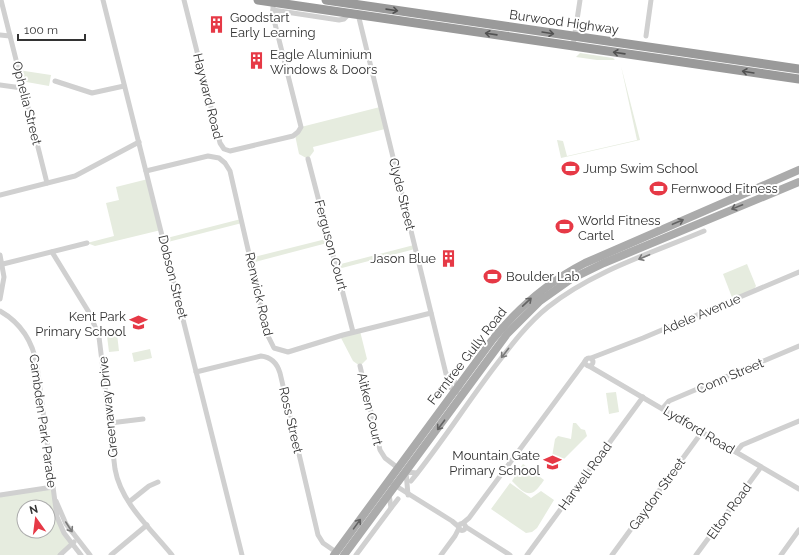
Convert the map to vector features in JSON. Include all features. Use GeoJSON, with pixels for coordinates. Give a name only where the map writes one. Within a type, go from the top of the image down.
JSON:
{"type":"FeatureCollection","features":[{"type":"Feature","properties":{"kind":"highway","name":"Burwood Highway"},"geometry":{"type":"LineString","coordinates":[[258,0],[273,6],[354,14],[799,69]]}},
{"type":"Feature","properties":{"kind":"highway","name":"Burwood Highway"},"geometry":{"type":"LineString","coordinates":[[326,0],[358,2],[574,42],[799,79]]}},
{"type":"Feature","properties":{"kind":"highway"},"geometry":{"type":"LineString","coordinates":[[354,14],[358,2]]}},
{"type":"Feature","properties":{"kind":"main road","name":"Ferntree Gully Road"},"geometry":{"type":"LineString","coordinates":[[344,555],[390,494],[391,484],[398,468],[456,388],[505,324],[542,288],[585,263],[799,170]]}},
{"type":"Feature","properties":{"kind":"main road","name":"Ferntree Gully Road"},"geometry":{"type":"LineString","coordinates":[[335,553],[391,484],[406,472],[507,334],[525,315],[553,291],[581,274],[604,263],[799,182]]}},
{"type":"Feature","properties":{"kind":"main road"},"geometry":{"type":"LineString","coordinates":[[664,228],[668,236]]}},
{"type":"Feature","properties":{"kind":"street","name":"Ophelia Street"},"geometry":{"type":"LineString","coordinates":[[1,0],[47,183]]}},
{"type":"Feature","properties":{"kind":"street","name":"Dobson Street"},"geometry":{"type":"LineString","coordinates":[[103,0],[242,555]]}},
{"type":"Feature","properties":{"kind":"street","name":"Hayward Road"},"geometry":{"type":"LineString","coordinates":[[184,0],[220,143],[227,151],[293,136],[301,128],[273,6]]}},
{"type":"Feature","properties":{"kind":"street"},"geometry":{"type":"LineString","coordinates":[[574,42],[580,0]]}},
{"type":"Feature","properties":{"kind":"street"},"geometry":{"type":"LineString","coordinates":[[646,36],[651,0]]}},
{"type":"Feature","properties":{"kind":"street","name":"Clyde Street"},"geometry":{"type":"LineString","coordinates":[[354,14],[449,386],[456,388]]}},
{"type":"Feature","properties":{"kind":"street"},"geometry":{"type":"LineString","coordinates":[[0,35],[10,36]]}},
{"type":"Feature","properties":{"kind":"street"},"geometry":{"type":"LineString","coordinates":[[55,81],[91,93],[124,86]]}},
{"type":"Feature","properties":{"kind":"street"},"geometry":{"type":"LineString","coordinates":[[0,85],[22,88]]}},
{"type":"Feature","properties":{"kind":"street"},"geometry":{"type":"LineString","coordinates":[[0,195],[79,174],[138,142]]}},
{"type":"Feature","properties":{"kind":"street","name":"Renwick Road"},"geometry":{"type":"LineString","coordinates":[[146,171],[208,156],[219,158],[226,163],[230,171],[268,336],[274,348],[288,352],[353,332],[431,313]]}},
{"type":"Feature","properties":{"kind":"street","name":"Ferguson Court"},"geometry":{"type":"LineString","coordinates":[[308,159],[353,332]]}},
{"type":"Feature","properties":{"kind":"street"},"geometry":{"type":"LineString","coordinates":[[693,236],[696,224]]}},
{"type":"Feature","properties":{"kind":"street"},"geometry":{"type":"LineString","coordinates":[[411,481],[489,375],[533,321],[552,304],[578,287],[704,231]]}},
{"type":"Feature","properties":{"kind":"street"},"geometry":{"type":"LineString","coordinates":[[2,264],[87,243]]}},
{"type":"Feature","properties":{"kind":"street","name":"Greenaway Drive"},"geometry":{"type":"LineString","coordinates":[[52,252],[87,310],[98,333],[116,477],[129,502],[172,555]]}},
{"type":"Feature","properties":{"kind":"street"},"geometry":{"type":"LineString","coordinates":[[0,255],[4,280],[0,299]]}},
{"type":"Feature","properties":{"kind":"street"},"geometry":{"type":"LineString","coordinates":[[604,263],[618,268]]}},
{"type":"Feature","properties":{"kind":"street","name":"Adele Avenue"},"geometry":{"type":"LineString","coordinates":[[441,555],[577,371],[603,354],[799,272]]}},
{"type":"Feature","properties":{"kind":"street"},"geometry":{"type":"LineString","coordinates":[[578,287],[581,274]]}},
{"type":"Feature","properties":{"kind":"street","name":"Cambden Park Parade"},"geometry":{"type":"LineString","coordinates":[[0,310],[22,329],[34,352],[58,520],[72,544],[81,555]]}},
{"type":"Feature","properties":{"kind":"street","name":"Conn Street"},"geometry":{"type":"LineString","coordinates":[[663,408],[669,401],[799,346]]}},
{"type":"Feature","properties":{"kind":"street","name":"Ross Street"},"geometry":{"type":"LineString","coordinates":[[196,372],[260,356],[270,359],[277,364],[318,534],[322,541],[335,553]]}},
{"type":"Feature","properties":{"kind":"street","name":"Lydford Road"},"geometry":{"type":"LineString","coordinates":[[590,363],[599,371],[799,489]]}},
{"type":"Feature","properties":{"kind":"street","name":"Aitken Court"},"geometry":{"type":"LineString","coordinates":[[360,366],[380,450],[385,458],[398,468]]}},
{"type":"Feature","properties":{"kind":"street"},"geometry":{"type":"LineString","coordinates":[[447,374],[462,395],[464,408]]}},
{"type":"Feature","properties":{"kind":"street"},"geometry":{"type":"LineString","coordinates":[[475,378],[489,375]]}},
{"type":"Feature","properties":{"kind":"street","name":"Harwell Road"},"geometry":{"type":"LineString","coordinates":[[527,555],[643,397]]}},
{"type":"Feature","properties":{"kind":"street"},"geometry":{"type":"LineString","coordinates":[[110,423],[142,419]]}},
{"type":"Feature","properties":{"kind":"street"},"geometry":{"type":"LineString","coordinates":[[736,452],[742,445],[799,421]]}},
{"type":"Feature","properties":{"kind":"street","name":"Gaydon Street"},"geometry":{"type":"LineString","coordinates":[[612,555],[702,432]]}},
{"type":"Feature","properties":{"kind":"street","name":"Elton Road"},"geometry":{"type":"LineString","coordinates":[[696,555],[761,467]]}},
{"type":"Feature","properties":{"kind":"street"},"geometry":{"type":"LineString","coordinates":[[408,495],[406,472],[417,474]]}},
{"type":"Feature","properties":{"kind":"street"},"geometry":{"type":"LineString","coordinates":[[129,502],[149,486],[158,482]]}},
{"type":"Feature","properties":{"kind":"street"},"geometry":{"type":"LineString","coordinates":[[391,484],[510,555]]}},
{"type":"Feature","properties":{"kind":"street"},"geometry":{"type":"LineString","coordinates":[[0,495],[53,487]]}},
{"type":"Feature","properties":{"kind":"street"},"geometry":{"type":"LineString","coordinates":[[390,494],[391,508]]}},
{"type":"Feature","properties":{"kind":"street","name":"Cambden Park Parade"},"geometry":{"type":"LineString","coordinates":[[54,496],[64,520],[90,555]]}},
{"type":"Feature","properties":{"kind":"street"},"geometry":{"type":"LineString","coordinates":[[356,555],[398,499]]}},
{"type":"Feature","properties":{"kind":"street"},"geometry":{"type":"LineString","coordinates":[[111,555],[147,524]]}},
{"type":"Feature","properties":{"kind":"street"},"geometry":{"type":"LineString","coordinates":[[781,555],[799,530]]}},
{"type":"Feature","properties":{"kind":"street"},"geometry":{"type":"LineString","coordinates":[[60,555],[78,540]]}},
{"type":"Feature","properties":{"kind":"shaded area"},"geometry":{"type":"Polygon","coordinates":[[[580,53],[613,58],[615,60],[597,60],[576,57],[580,53]]]}},
{"type":"Feature","properties":{"kind":"shaded area"},"geometry":{"type":"Polygon","coordinates":[[[621,66],[640,140],[561,158],[557,140],[563,141],[567,156],[637,140],[621,66]]]}},
{"type":"Feature","properties":{"kind":"shaded area"},"geometry":{"type":"Polygon","coordinates":[[[18,70],[51,75],[49,86],[21,81],[18,70]]]}},
{"type":"Feature","properties":{"kind":"shaded area"},"geometry":{"type":"Polygon","coordinates":[[[380,107],[385,129],[313,147],[314,151],[308,159],[299,154],[295,135],[301,127],[380,107]]]}},
{"type":"Feature","properties":{"kind":"shaded area"},"geometry":{"type":"Polygon","coordinates":[[[148,179],[161,230],[95,246],[87,243],[114,236],[106,203],[119,200],[116,187],[148,179]]]}},
{"type":"Feature","properties":{"kind":"shaded area"},"geometry":{"type":"Polygon","coordinates":[[[241,219],[242,223],[164,243],[163,239],[241,219]]]}},
{"type":"Feature","properties":{"kind":"shaded area"},"geometry":{"type":"Polygon","coordinates":[[[330,238],[331,242],[251,263],[250,258],[330,238]]]}},
{"type":"Feature","properties":{"kind":"shaded area"},"geometry":{"type":"Polygon","coordinates":[[[414,245],[415,249],[338,269],[337,265],[414,245]]]}},
{"type":"Feature","properties":{"kind":"shaded area"},"geometry":{"type":"Polygon","coordinates":[[[747,264],[756,286],[752,292],[733,300],[723,274],[747,264]]]}},
{"type":"Feature","properties":{"kind":"shaded area"},"geometry":{"type":"Polygon","coordinates":[[[360,331],[367,359],[360,366],[353,361],[340,336],[360,331]]]}},
{"type":"Feature","properties":{"kind":"shaded area"},"geometry":{"type":"Polygon","coordinates":[[[117,334],[119,351],[109,352],[107,336],[117,334]]]}},
{"type":"Feature","properties":{"kind":"shaded area"},"geometry":{"type":"Polygon","coordinates":[[[150,349],[152,358],[134,362],[132,353],[150,349]]]}},
{"type":"Feature","properties":{"kind":"shaded area"},"geometry":{"type":"Polygon","coordinates":[[[616,392],[619,412],[609,414],[606,393],[616,392]]]}},
{"type":"Feature","properties":{"kind":"shaded area"},"geometry":{"type":"Polygon","coordinates":[[[573,423],[576,423],[581,429],[585,430],[587,436],[558,465],[551,463],[555,439],[558,436],[571,439],[573,423]]]}},
{"type":"Feature","properties":{"kind":"shaded area"},"geometry":{"type":"Polygon","coordinates":[[[523,464],[544,480],[533,492],[529,493],[522,490],[512,481],[523,464]]]}},
{"type":"Feature","properties":{"kind":"shaded area"},"geometry":{"type":"Polygon","coordinates":[[[510,483],[531,498],[541,491],[554,500],[537,528],[532,532],[526,533],[491,509],[510,483]]]}},
{"type":"Feature","properties":{"kind":"shaded area"},"geometry":{"type":"Polygon","coordinates":[[[53,487],[54,499],[16,499],[16,539],[56,539],[56,513],[72,544],[60,555],[0,555],[0,495],[53,487]]]}},
{"type":"Feature","properties":{"kind":"place","name":"Goodstart Early Learning"},"geometry":{"type":"Point","coordinates":[217,24]}},
{"type":"Feature","properties":{"kind":"place","name":"Eagle Aluminium Windows & Doors"},"geometry":{"type":"Point","coordinates":[257,61]}},
{"type":"Feature","properties":{"kind":"place","name":"Jump Swim School"},"geometry":{"type":"Point","coordinates":[570,168]}},
{"type":"Feature","properties":{"kind":"place","name":"Fernwood Fitness"},"geometry":{"type":"Point","coordinates":[658,188]}},
{"type":"Feature","properties":{"kind":"place","name":"World Fitness Cartel"},"geometry":{"type":"Point","coordinates":[565,227]}},
{"type":"Feature","properties":{"kind":"place","name":"Jason Blue"},"geometry":{"type":"Point","coordinates":[449,258]}},
{"type":"Feature","properties":{"kind":"place","name":"Boulder Lab"},"geometry":{"type":"Point","coordinates":[493,276]}},
{"type":"Feature","properties":{"kind":"place","name":"Kent Park Primary School"},"geometry":{"type":"Point","coordinates":[139,323]}},
{"type":"Feature","properties":{"kind":"place","name":"Mountain Gate Primary School"},"geometry":{"type":"Point","coordinates":[553,462]}}]}
